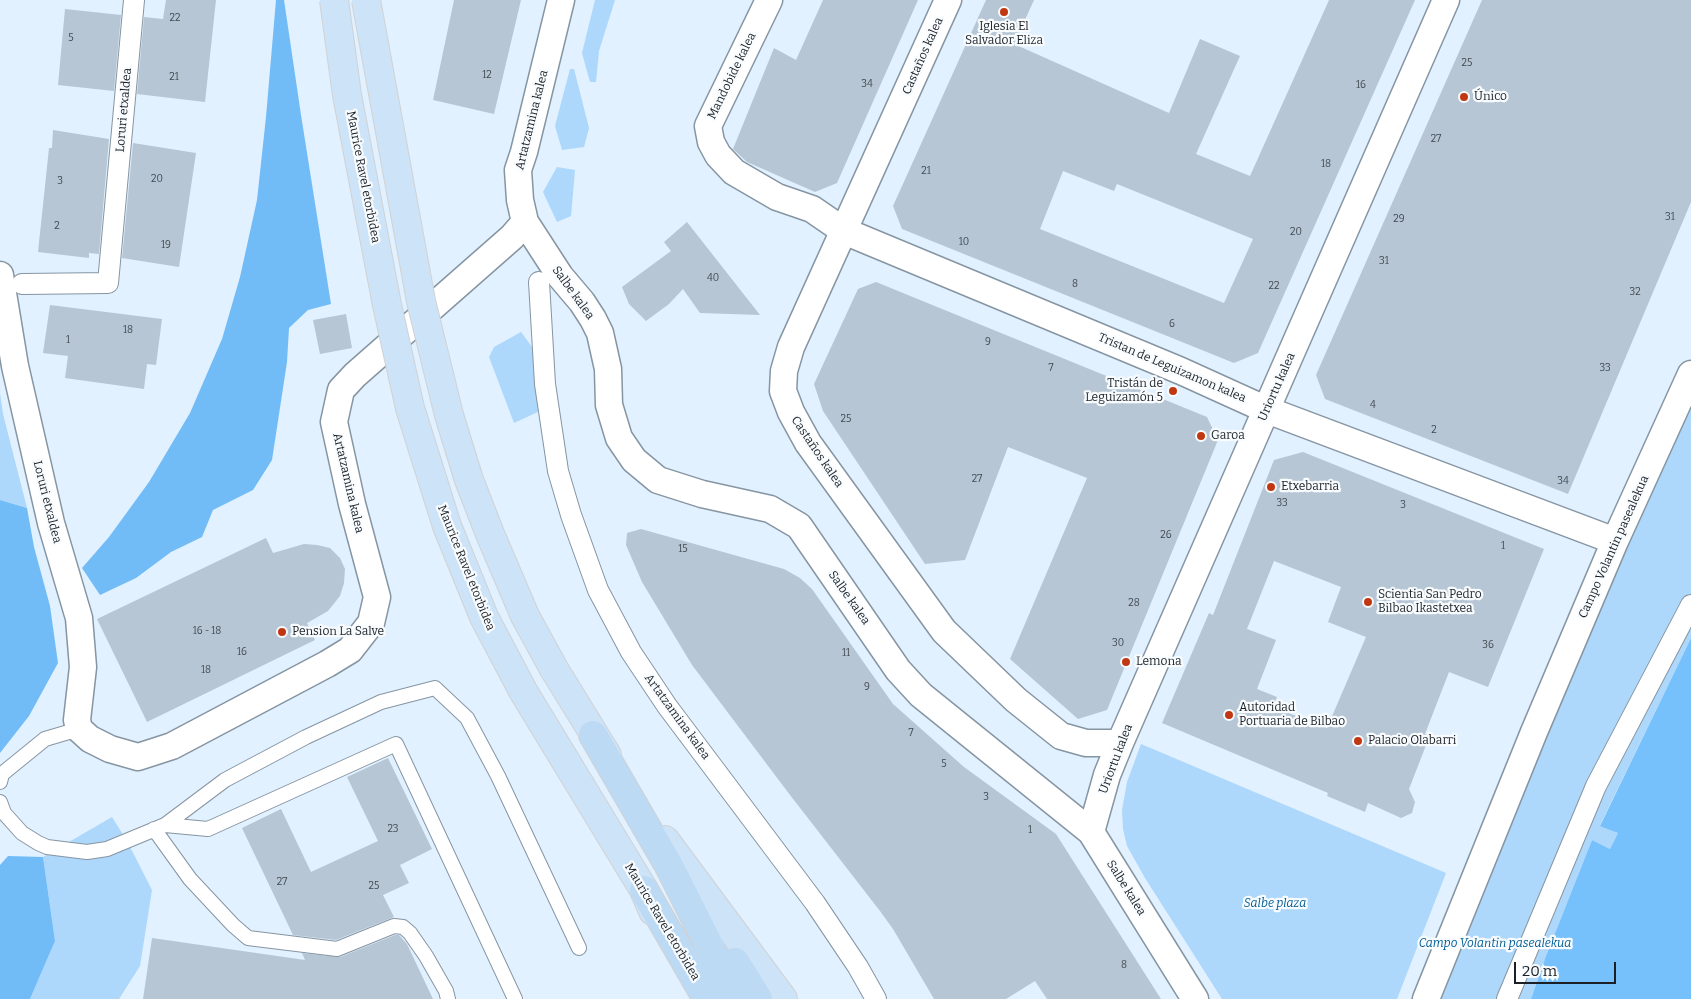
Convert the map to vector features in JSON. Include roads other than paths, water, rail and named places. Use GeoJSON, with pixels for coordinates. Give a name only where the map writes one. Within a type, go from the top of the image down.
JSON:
{"type":"FeatureCollection","features":[{"type":"Feature","properties":{"kind":"highway"},"geometry":{"type":"LineString","coordinates":[[593,735],[669,866],[710,944],[736,999]]}},
{"type":"Feature","properties":{"kind":"highway"},"geometry":{"type":"LineString","coordinates":[[669,866],[758,999]]}},
{"type":"Feature","properties":{"kind":"highway","name":"Maurice Ravel etorbidea"},"geometry":{"type":"LineString","coordinates":[[644,890],[707,999]]}},
{"type":"Feature","properties":{"kind":"main road","name":"Maurice Ravel etorbidea"},"geometry":{"type":"LineString","coordinates":[[334,0],[348,95],[387,305],[410,408],[446,526],[484,617],[523,691],[644,890]]}},
{"type":"Feature","properties":{"kind":"main road"},"geometry":{"type":"LineString","coordinates":[[366,0],[421,301],[449,415],[470,480],[525,616],[593,735],[682,865],[783,999]]}},
{"type":"Feature","properties":{"kind":"main road"},"geometry":{"type":"LineString","coordinates":[[644,890],[694,999]]}},
{"type":"Feature","properties":{"kind":"street","name":"Loruri etxaldea"},"geometry":{"type":"LineString","coordinates":[[80,729],[77,720],[83,667],[79,618],[52,523],[15,366],[11,280],[108,283],[134,0]]}},
{"type":"Feature","properties":{"kind":"street","name":"Artatzamina kalea"},"geometry":{"type":"LineString","coordinates":[[80,729],[90,739],[110,749],[138,757],[172,746],[350,650],[371,623],[377,597],[352,504],[334,422],[340,390],[354,375],[512,237],[526,222],[520,200],[518,170],[561,0]]}},
{"type":"Feature","properties":{"kind":"street","name":"Mandobide kalea"},"geometry":{"type":"LineString","coordinates":[[769,0],[708,126],[711,142],[718,155],[734,172],[777,197],[812,210],[844,231]]}},
{"type":"Feature","properties":{"kind":"street","name":"Castaños kalea"},"geometry":{"type":"LineString","coordinates":[[948,0],[791,347],[784,371],[783,391],[791,412],[808,443],[944,631],[1016,700],[1061,736],[1086,743],[1120,743]]}},
{"type":"Feature","properties":{"kind":"street","name":"Uriortu kalea"},"geometry":{"type":"LineString","coordinates":[[1091,832],[1107,775],[1120,743],[1446,0]]}},
{"type":"Feature","properties":{"kind":"street","name":"Salbe kalea"},"geometry":{"type":"LineString","coordinates":[[526,222],[560,276],[582,302],[600,333],[608,369],[609,405],[619,438],[634,460],[658,480],[702,494],[770,509],[799,526],[898,670],[921,695],[1091,832],[1194,999]]}},
{"type":"Feature","properties":{"kind":"street","name":"Tristan de Leguizamon kalea"},"geometry":{"type":"LineString","coordinates":[[844,231],[1181,371],[1267,410],[1615,542]]}},
{"type":"Feature","properties":{"kind":"street","name":"Artatzamina kalea"},"geometry":{"type":"LineString","coordinates":[[538,282],[545,384],[558,471],[598,590],[631,652],[667,706],[815,903],[858,967],[876,999]]}},
{"type":"Feature","properties":{"kind":"street","name":"Campo Volantin pasealekua"},"geometry":{"type":"LineString","coordinates":[[1426,999],[1534,732],[1615,542],[1691,374]]}},
{"type":"Feature","properties":{"kind":"street"},"geometry":{"type":"LineString","coordinates":[[1507,999],[1596,786],[1691,605]]}},
{"type":"Feature","properties":{"kind":"lane"},"geometry":{"type":"LineString","coordinates":[[1,810],[22,832],[38,843],[87,852],[108,849],[159,827],[225,780],[306,737],[381,702],[435,688],[467,718],[498,776],[579,948]]}},
{"type":"Feature","properties":{"kind":"lane"},"geometry":{"type":"LineString","coordinates":[[0,782],[2,774],[45,739],[80,729]]}},
{"type":"Feature","properties":{"kind":"lane"},"geometry":{"type":"LineString","coordinates":[[159,827],[208,830],[396,744],[515,999]]}},
{"type":"Feature","properties":{"kind":"lane"},"geometry":{"type":"LineString","coordinates":[[159,827],[190,879],[233,925],[248,938],[336,949],[394,926],[403,927],[410,933],[426,956],[448,999]]}},
{"type":"Feature","properties":{"kind":"place","name":"Iglesia El Salvador Eliza"},"geometry":{"type":"Point","coordinates":[1004,12]}},
{"type":"Feature","properties":{"kind":"place","name":"Único"},"geometry":{"type":"Point","coordinates":[1464,97]}},
{"type":"Feature","properties":{"kind":"place","name":"Tristán de Leguizamón 5"},"geometry":{"type":"Point","coordinates":[1173,391]}},
{"type":"Feature","properties":{"kind":"place","name":"Garoa"},"geometry":{"type":"Point","coordinates":[1201,436]}},
{"type":"Feature","properties":{"kind":"place","name":"Etxebarria"},"geometry":{"type":"Point","coordinates":[1271,487]}},
{"type":"Feature","properties":{"kind":"place","name":"Scientia San Pedro Bilbao Ikastetxea"},"geometry":{"type":"Point","coordinates":[1368,602]}},
{"type":"Feature","properties":{"kind":"place","name":"Pension La Salve"},"geometry":{"type":"Point","coordinates":[282,632]}},
{"type":"Feature","properties":{"kind":"place","name":"Lemona"},"geometry":{"type":"Point","coordinates":[1126,662]}},
{"type":"Feature","properties":{"kind":"place","name":"Autoridad Portuaria de Bilbao"},"geometry":{"type":"Point","coordinates":[1229,715]}},
{"type":"Feature","properties":{"kind":"place","name":"Palacio Olabarri"},"geometry":{"type":"Point","coordinates":[1358,741]}},
{"type":"Feature","properties":{"kind":"park label","name":"Salbe plaza"},"geometry":{"type":"Point","coordinates":[1275,904]}}]}
